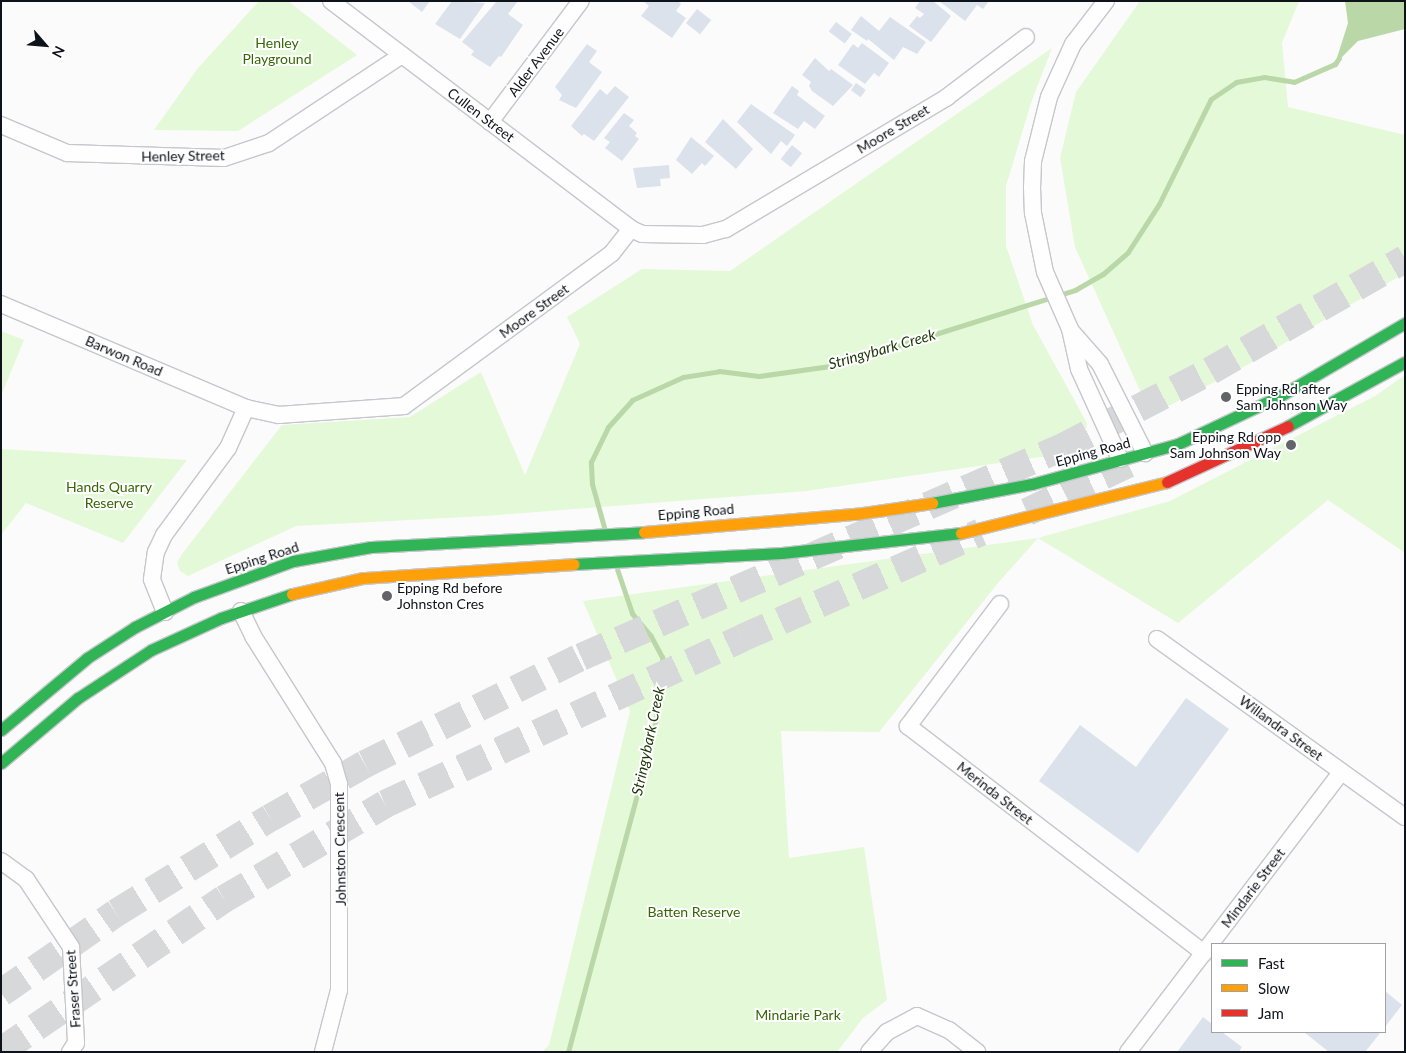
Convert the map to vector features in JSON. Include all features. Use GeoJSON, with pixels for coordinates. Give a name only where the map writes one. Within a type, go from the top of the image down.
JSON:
{"type":"FeatureCollection","features":[{"type":"Feature","properties":{"kind":"main road","name":"Epping Road"},"geometry":{"type":"LineString","coordinates":[[1,763],[78,698],[117,671],[172,624],[194,597],[293,561],[371,547],[676,530],[856,514],[971,498],[1032,484],[1123,468],[1148,461],[1178,444],[1280,396],[1405,323]]}},
{"type":"Feature","properties":{"kind":"main road","name":"Epping Road"},"geometry":{"type":"LineString","coordinates":[[1,730],[87,658],[172,624],[242,611],[297,592],[363,578],[523,567],[678,560],[930,538],[1132,494],[1158,486],[1301,420],[1405,362]]}},
{"type":"Feature","properties":{"kind":"main road"},"geometry":{"type":"LineString","coordinates":[[1148,461],[1158,486]]}},
{"type":"Feature","properties":{"kind":"main road"},"geometry":{"type":"LineString","coordinates":[[1123,468],[1132,494]]}},
{"type":"Feature","properties":{"kind":"street","name":"Cullen Street"},"geometry":{"type":"LineString","coordinates":[[331,1],[631,229]]}},
{"type":"Feature","properties":{"kind":"street","name":"Alder Avenue"},"geometry":{"type":"LineString","coordinates":[[490,122],[581,1]]}},
{"type":"Feature","properties":{"kind":"street"},"geometry":{"type":"LineString","coordinates":[[1106,1],[1073,44],[1052,88],[1040,128],[1034,160],[1032,205],[1045,272],[1070,329],[1079,369],[1123,468]]}},
{"type":"Feature","properties":{"kind":"street","name":"Moore Street"},"geometry":{"type":"LineString","coordinates":[[246,408],[279,415],[404,406],[612,253],[631,229],[642,234],[703,235],[726,229],[947,97],[1026,37]]}},
{"type":"Feature","properties":{"kind":"street","name":"Henley Street"},"geometry":{"type":"LineString","coordinates":[[1,125],[67,153],[224,158],[270,143],[402,56]]}},
{"type":"Feature","properties":{"kind":"street","name":"Barwon Road"},"geometry":{"type":"LineString","coordinates":[[1,304],[246,408]]}},
{"type":"Feature","properties":{"kind":"street"},"geometry":{"type":"LineString","coordinates":[[1070,329],[1100,364],[1148,461]]}},
{"type":"Feature","properties":{"kind":"street"},"geometry":{"type":"LineString","coordinates":[[172,624],[152,579],[156,552],[164,535],[228,448],[246,408]]}},
{"type":"Feature","properties":{"kind":"street","name":"Merinda Street"},"geometry":{"type":"LineString","coordinates":[[1000,604],[908,726],[1204,953]]}},
{"type":"Feature","properties":{"kind":"street","name":"Johnston Crescent"},"geometry":{"type":"LineString","coordinates":[[242,611],[253,636],[333,763],[338,784],[339,990],[323,1052]]}},
{"type":"Feature","properties":{"kind":"street","name":"Willandra Street"},"geometry":{"type":"LineString","coordinates":[[1157,639],[1405,817]]}},
{"type":"Feature","properties":{"kind":"street","name":"Mindarie Street"},"geometry":{"type":"LineString","coordinates":[[1212,943],[1341,772]]}},
{"type":"Feature","properties":{"kind":"street","name":"Fraser Street"},"geometry":{"type":"LineString","coordinates":[[1,861],[26,879],[71,947],[76,1043],[70,1052]]}},
{"type":"Feature","properties":{"kind":"street","name":"Mindarie Street"},"geometry":{"type":"LineString","coordinates":[[1128,1052],[1211,944]]}},
{"type":"Feature","properties":{"kind":"street"},"geometry":{"type":"LineString","coordinates":[[869,1052],[887,1032],[917,1016],[949,1030],[977,1052]]}},
{"type":"Feature","properties":{"kind":"green space","name":"Henley Playground"},"geometry":{"type":"Polygon","coordinates":[[[259,1],[288,1],[357,55],[238,131],[154,130],[198,68],[259,1]]]}},
{"type":"Feature","properties":{"kind":"green space"},"geometry":{"type":"Polygon","coordinates":[[[1140,1],[1299,1],[1282,43],[1288,107],[1405,135],[1405,273],[1249,364],[1151,415],[1075,247],[1060,158],[1076,92],[1140,1]]]}},
{"type":"Feature","properties":{"kind":"green space"},"geometry":{"type":"Polygon","coordinates":[[[1052,48],[1031,103],[1006,186],[1006,246],[1033,325],[1087,423],[1082,451],[806,491],[485,516],[296,526],[188,576],[180,571],[177,563],[182,554],[282,425],[410,417],[481,372],[525,475],[580,344],[567,317],[642,269],[730,271],[1052,48]]]}},
{"type":"Feature","properties":{"kind":"green space"},"geometry":{"type":"Polygon","coordinates":[[[1,331],[24,340],[1,396],[1,331]]]}},
{"type":"Feature","properties":{"kind":"green space"},"geometry":{"type":"Polygon","coordinates":[[[1405,375],[1405,553],[1328,500],[1178,623],[1038,538],[1170,501],[1375,396],[1405,375]]]}},
{"type":"Feature","properties":{"kind":"green space","name":"Hands Quarry Reserve"},"geometry":{"type":"Polygon","coordinates":[[[1,449],[187,460],[123,543],[26,503],[1,535],[1,449]]]}},
{"type":"Feature","properties":{"kind":"green space","name":"Batten Reserve"},"geometry":{"type":"Polygon","coordinates":[[[1038,538],[998,583],[879,732],[781,731],[789,858],[864,847],[887,1000],[863,1018],[837,1052],[542,1052],[549,1045],[630,711],[583,601],[1038,538]]]}},
{"type":"Feature","properties":{"kind":"shaded area"},"geometry":{"type":"Polygon","coordinates":[[[1345,1],[1405,1],[1405,29],[1358,41],[1335,64],[1348,23],[1345,1]]]}},
{"type":"Feature","properties":{"kind":"building"},"geometry":{"type":"Polygon","coordinates":[[[408,1],[430,1],[422,12],[408,1]]]}},
{"type":"Feature","properties":{"kind":"building"},"geometry":{"type":"Polygon","coordinates":[[[452,1],[485,3],[460,39],[435,24],[452,1]]]}},
{"type":"Feature","properties":{"kind":"building"},"geometry":{"type":"Polygon","coordinates":[[[497,1],[518,1],[508,14],[523,25],[501,57],[499,56],[490,67],[471,55],[474,51],[462,42],[497,1]]]}},
{"type":"Feature","properties":{"kind":"building"},"geometry":{"type":"Polygon","coordinates":[[[643,1],[678,1],[681,4],[676,11],[686,18],[672,38],[641,16],[649,6],[643,1]]]}},
{"type":"Feature","properties":{"kind":"building"},"geometry":{"type":"Polygon","coordinates":[[[920,1],[933,1],[951,16],[931,42],[909,26],[917,16],[920,18],[924,14],[915,8],[920,1]]]}},
{"type":"Feature","properties":{"kind":"building"},"geometry":{"type":"Polygon","coordinates":[[[939,1],[989,1],[983,9],[977,5],[965,21],[939,1]]]}},
{"type":"Feature","properties":{"kind":"building"},"geometry":{"type":"Polygon","coordinates":[[[697,9],[711,20],[700,34],[686,23],[697,9]]]}},
{"type":"Feature","properties":{"kind":"building"},"geometry":{"type":"Polygon","coordinates":[[[861,16],[879,31],[890,17],[926,42],[917,54],[903,47],[894,60],[868,39],[867,41],[851,30],[861,16]]]}},
{"type":"Feature","properties":{"kind":"building"},"geometry":{"type":"Polygon","coordinates":[[[836,22],[852,34],[845,44],[829,32],[836,22]]]}},
{"type":"Feature","properties":{"kind":"building"},"geometry":{"type":"Polygon","coordinates":[[[862,43],[889,63],[879,77],[874,73],[865,84],[838,65],[853,44],[858,48],[862,43]]]}},
{"type":"Feature","properties":{"kind":"building"},"geometry":{"type":"Polygon","coordinates":[[[587,44],[597,51],[589,62],[602,72],[576,108],[559,100],[562,95],[555,87],[587,44]]]}},
{"type":"Feature","properties":{"kind":"building"},"geometry":{"type":"Polygon","coordinates":[[[815,58],[829,71],[831,69],[853,85],[833,106],[812,91],[809,86],[811,82],[802,75],[815,58]]]}},
{"type":"Feature","properties":{"kind":"building"},"geometry":{"type":"Polygon","coordinates":[[[856,83],[866,90],[861,97],[851,90],[856,83]]]}},
{"type":"Feature","properties":{"kind":"building"},"geometry":{"type":"Polygon","coordinates":[[[615,86],[629,97],[594,141],[584,134],[582,136],[571,126],[600,89],[607,95],[615,86]]]}},
{"type":"Feature","properties":{"kind":"building"},"geometry":{"type":"Polygon","coordinates":[[[792,86],[799,91],[797,95],[825,116],[815,129],[804,121],[798,129],[773,113],[792,86]]]}},
{"type":"Feature","properties":{"kind":"building"},"geometry":{"type":"Polygon","coordinates":[[[751,104],[795,135],[787,146],[781,141],[771,154],[737,122],[751,104]]]}},
{"type":"Feature","properties":{"kind":"building"},"geometry":{"type":"Polygon","coordinates":[[[624,113],[634,120],[629,126],[637,133],[635,136],[639,139],[622,161],[605,148],[610,142],[604,138],[624,113]]]}},
{"type":"Feature","properties":{"kind":"building"},"geometry":{"type":"Polygon","coordinates":[[[723,119],[753,149],[736,169],[705,142],[723,119]]]}},
{"type":"Feature","properties":{"kind":"building"},"geometry":{"type":"Polygon","coordinates":[[[691,137],[714,156],[705,166],[702,163],[692,174],[676,160],[691,137]]]}},
{"type":"Feature","properties":{"kind":"building"},"geometry":{"type":"Polygon","coordinates":[[[792,145],[802,153],[791,167],[781,159],[792,145]]]}},
{"type":"Feature","properties":{"kind":"building"},"geometry":{"type":"Polygon","coordinates":[[[669,165],[670,178],[660,179],[661,186],[637,188],[633,168],[669,165]]]}},
{"type":"Feature","properties":{"kind":"building"},"geometry":{"type":"Polygon","coordinates":[[[1186,698],[1229,729],[1138,853],[1039,781],[1080,725],[1136,767],[1186,698]]]}},
{"type":"Feature","properties":{"kind":"building"},"geometry":{"type":"Polygon","coordinates":[[[1386,992],[1402,1005],[1386,1026],[1386,992]]]}},
{"type":"Feature","properties":{"kind":"building"},"geometry":{"type":"Polygon","coordinates":[[[1203,1017],[1211,1023],[1211,1033],[1223,1033],[1242,1047],[1239,1052],[1177,1052],[1203,1017]]]}},
{"type":"Feature","properties":{"kind":"building"},"geometry":{"type":"Polygon","coordinates":[[[1305,1033],[1380,1033],[1365,1052],[1329,1052],[1305,1033]]]}},
{"type":"Feature","properties":{"kind":"waterway","name":"Stringybark Creek"},"geometry":{"type":"LineString","coordinates":[[604,527],[592,484],[591,462],[608,427],[632,400],[683,377],[719,371],[759,376],[837,365],[1075,290],[1103,274],[1128,252],[1159,204],[1211,99],[1236,82],[1264,77],[1294,82],[1335,64],[1339,58]]}},
{"type":"Feature","properties":{"kind":"waterway","name":"Stringybark Creek"},"geometry":{"type":"LineString","coordinates":[[568,1052],[651,742],[661,694],[662,657],[651,636],[632,613],[617,569]]}},
{"type":"Feature","properties":{"kind":"tunnel"},"geometry":{"type":"LineString","coordinates":[[1,993],[116,913],[270,818],[365,764],[581,657],[1063,447],[1210,371],[1405,259]]}},
{"type":"Feature","properties":{"kind":"tunnel"},"geometry":{"type":"LineString","coordinates":[[1027,512],[1128,464]]}},
{"type":"Feature","properties":{"kind":"tunnel"},"geometry":{"type":"LineString","coordinates":[[1,1051],[224,899],[385,804],[742,638],[981,532]]}},
{"type":"Feature","properties":{"kind":"traffic: fast"},"geometry":{"type":"LineString","coordinates":[[932,503],[1032,484],[1178,444],[1280,396],[1405,323]]}},
{"type":"Feature","properties":{"kind":"traffic: fast"},"geometry":{"type":"LineString","coordinates":[[1288,426],[1405,362]]}},
{"type":"Feature","properties":{"kind":"traffic: fast"},"geometry":{"type":"LineString","coordinates":[[1,730],[87,658],[135,627],[194,597],[293,561],[371,547],[644,532]]}},
{"type":"Feature","properties":{"kind":"traffic: fast"},"geometry":{"type":"LineString","coordinates":[[574,564],[782,553],[961,533]]}},
{"type":"Feature","properties":{"kind":"traffic: fast"},"geometry":{"type":"LineString","coordinates":[[1,763],[78,698],[151,650],[221,618],[292,594]]}},
{"type":"Feature","properties":{"kind":"traffic: slow"},"geometry":{"type":"LineString","coordinates":[[961,533],[1167,482]]}},
{"type":"Feature","properties":{"kind":"traffic: slow"},"geometry":{"type":"LineString","coordinates":[[644,532],[856,514],[932,503]]}},
{"type":"Feature","properties":{"kind":"traffic: slow"},"geometry":{"type":"LineString","coordinates":[[292,594],[363,578],[574,564]]}},
{"type":"Feature","properties":{"kind":"traffic: jam"},"geometry":{"type":"LineString","coordinates":[[1167,482],[1288,426]]}},
{"type":"Feature","properties":{"kind":"place","name":"Epping Rd after Sam Johnson Way"},"geometry":{"type":"Point","coordinates":[1226,397]}},
{"type":"Feature","properties":{"kind":"place","name":"Epping Rd opp Sam Johnson Way"},"geometry":{"type":"Point","coordinates":[1291,445]}},
{"type":"Feature","properties":{"kind":"place","name":"Epping Rd before Johnston Cres"},"geometry":{"type":"Point","coordinates":[387,596]}},
{"type":"Feature","properties":{"kind":"park label","name":"Mindarie Park"},"geometry":{"type":"Point","coordinates":[798,1015]}}]}
